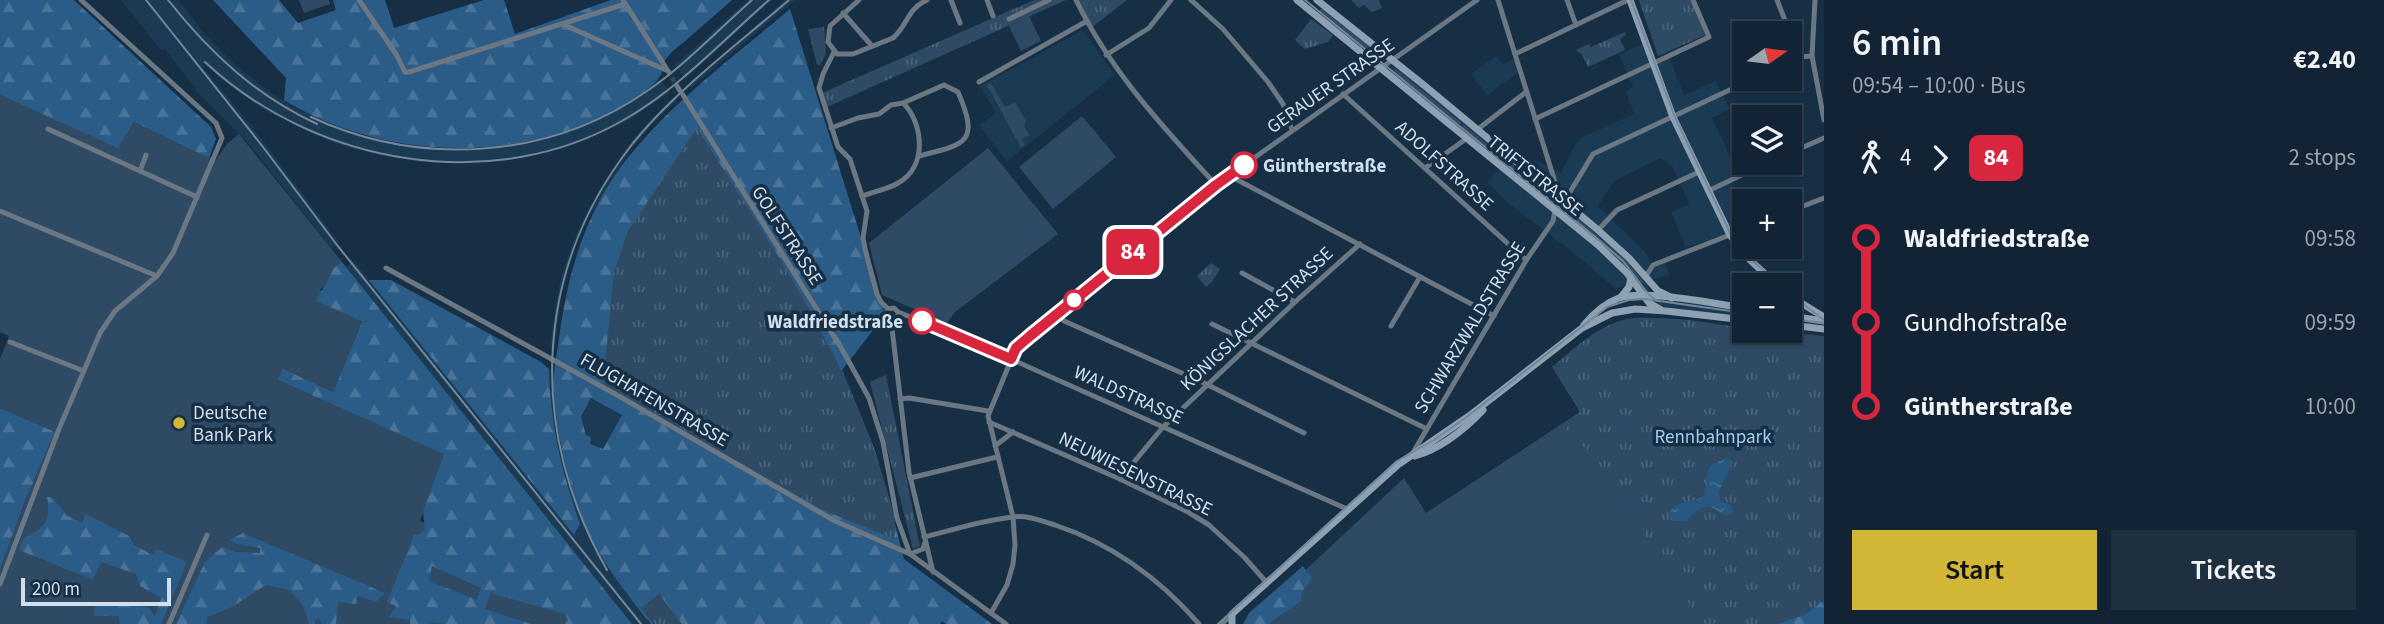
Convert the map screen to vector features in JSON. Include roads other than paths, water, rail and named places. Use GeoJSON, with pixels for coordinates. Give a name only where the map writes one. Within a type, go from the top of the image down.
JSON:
{"type":"FeatureCollection","features":[{"type":"Feature","properties":{"kind":"main road","name":"TRIFTSTRASSE"},"geometry":{"type":"LineString","coordinates":[[1297,0],[1598,245],[1631,278],[1643,295]]}},
{"type":"Feature","properties":{"kind":"main road"},"geometry":{"type":"LineString","coordinates":[[1629,0],[1673,117],[1708,191],[1730,235],[1764,273]]}},
{"type":"Feature","properties":{"kind":"main road","name":"TRIFTSTRASSE"},"geometry":{"type":"LineString","coordinates":[[1323,2],[1598,230],[1662,295],[1672,298]]}},
{"type":"Feature","properties":{"kind":"main road"},"geometry":{"type":"LineString","coordinates":[[1621,297],[1627,292],[1631,278]]}},
{"type":"Feature","properties":{"kind":"main road"},"geometry":{"type":"LineString","coordinates":[[1651,284],[1651,299]]}},
{"type":"Feature","properties":{"kind":"main road"},"geometry":{"type":"LineString","coordinates":[[1582,328],[1591,316],[1621,297],[1643,295],[1664,310]]}},
{"type":"Feature","properties":{"kind":"main road"},"geometry":{"type":"LineString","coordinates":[[1637,309],[1651,299],[1672,298],[1732,306]]}},
{"type":"Feature","properties":{"kind":"main road"},"geometry":{"type":"LineString","coordinates":[[1802,304],[1823,322]]}},
{"type":"Feature","properties":{"kind":"main road"},"geometry":{"type":"LineString","coordinates":[[1232,624],[1233,614],[1389,473],[1495,397],[1582,328],[1612,313],[1637,309],[1732,318]]}},
{"type":"Feature","properties":{"kind":"main road"},"geometry":{"type":"LineString","coordinates":[[1802,317],[1823,322]]}},
{"type":"Feature","properties":{"kind":"main road"},"geometry":{"type":"LineString","coordinates":[[1802,324],[1823,322]]}},
{"type":"Feature","properties":{"kind":"street"},"geometry":{"type":"LineString","coordinates":[[0,584],[42,472],[100,333],[115,311],[157,276],[173,253],[222,138],[216,124],[81,0]]}},
{"type":"Feature","properties":{"kind":"street"},"geometry":{"type":"LineString","coordinates":[[359,0],[396,54],[405,72],[624,2],[668,71],[562,24]]}},
{"type":"Feature","properties":{"kind":"street"},"geometry":{"type":"LineString","coordinates":[[834,52],[828,42],[830,26],[859,0]]}},
{"type":"Feature","properties":{"kind":"street"},"geometry":{"type":"LineString","coordinates":[[907,0],[914,8]]}},
{"type":"Feature","properties":{"kind":"street"},"geometry":{"type":"LineString","coordinates":[[834,52],[853,54],[899,33],[914,8],[927,0]]}},
{"type":"Feature","properties":{"kind":"street"},"geometry":{"type":"LineString","coordinates":[[951,0],[960,23]]}},
{"type":"Feature","properties":{"kind":"street"},"geometry":{"type":"LineString","coordinates":[[987,0],[993,16]]}},
{"type":"Feature","properties":{"kind":"street"},"geometry":{"type":"LineString","coordinates":[[1009,19],[1049,0]]}},
{"type":"Feature","properties":{"kind":"street"},"geometry":{"type":"LineString","coordinates":[[1076,0],[1107,55],[1144,106],[1216,185]]}},
{"type":"Feature","properties":{"kind":"street"},"geometry":{"type":"LineString","coordinates":[[1107,55],[1149,28],[1171,0]]}},
{"type":"Feature","properties":{"kind":"street"},"geometry":{"type":"LineString","coordinates":[[1191,0],[1223,29],[1268,82],[1283,104],[1292,130]]}},
{"type":"Feature","properties":{"kind":"street","name":"GERAUER STRASSE"},"geometry":{"type":"LineString","coordinates":[[988,411],[1016,348],[1216,185],[1477,0]]}},
{"type":"Feature","properties":{"kind":"street"},"geometry":{"type":"LineString","coordinates":[[1498,0],[1555,182],[1555,211]]}},
{"type":"Feature","properties":{"kind":"street"},"geometry":{"type":"LineString","coordinates":[[1567,0],[1576,25]]}},
{"type":"Feature","properties":{"kind":"street"},"geometry":{"type":"LineString","coordinates":[[1515,54],[1629,0]]}},
{"type":"Feature","properties":{"kind":"street"},"geometry":{"type":"LineString","coordinates":[[1535,119],[1709,37],[1693,0]]}},
{"type":"Feature","properties":{"kind":"street"},"geometry":{"type":"LineString","coordinates":[[1777,0],[1785,21]]}},
{"type":"Feature","properties":{"kind":"street"},"geometry":{"type":"LineString","coordinates":[[1815,0],[1812,56],[1824,120]]}},
{"type":"Feature","properties":{"kind":"street"},"geometry":{"type":"LineString","coordinates":[[843,13],[872,46]]}},
{"type":"Feature","properties":{"kind":"street"},"geometry":{"type":"LineString","coordinates":[[979,82],[1087,22]]}},
{"type":"Feature","properties":{"kind":"street"},"geometry":{"type":"LineString","coordinates":[[834,52],[819,88],[838,147],[849,159],[867,211],[863,238],[865,249],[877,294],[888,309]]}},
{"type":"Feature","properties":{"kind":"street"},"geometry":{"type":"LineString","coordinates":[[1802,57],[1812,56]]}},
{"type":"Feature","properties":{"kind":"street"},"geometry":{"type":"LineString","coordinates":[[831,128],[879,114],[891,105],[948,85],[958,92],[969,125],[968,136],[956,146],[919,156]]}},
{"type":"Feature","properties":{"kind":"street"},"geometry":{"type":"LineString","coordinates":[[1564,202],[1593,154],[1732,89]]}},
{"type":"Feature","properties":{"kind":"street","name":"GOLFSTRASSE"},"geometry":{"type":"LineString","coordinates":[[680,91],[837,341],[869,398],[883,442],[897,518],[910,554]]}},
{"type":"Feature","properties":{"kind":"street"},"geometry":{"type":"LineString","coordinates":[[1478,129],[1526,92]]}},
{"type":"Feature","properties":{"kind":"street","name":"ADOLFSTRASSE"},"geometry":{"type":"LineString","coordinates":[[1343,94],[1526,260]]}},
{"type":"Feature","properties":{"kind":"street"},"geometry":{"type":"LineString","coordinates":[[862,196],[902,181],[911,173],[919,156],[916,127],[910,110],[903,103]]}},
{"type":"Feature","properties":{"kind":"street"},"geometry":{"type":"LineString","coordinates":[[48,129],[197,197]]}},
{"type":"Feature","properties":{"kind":"street"},"geometry":{"type":"LineString","coordinates":[[1802,148],[1824,138]]}},
{"type":"Feature","properties":{"kind":"street"},"geometry":{"type":"LineString","coordinates":[[1425,168],[1466,139]]}},
{"type":"Feature","properties":{"kind":"street"},"geometry":{"type":"LineString","coordinates":[[140,171],[146,155]]}},
{"type":"Feature","properties":{"kind":"street"},"geometry":{"type":"LineString","coordinates":[[1598,230],[1617,210],[1699,172]]}},
{"type":"Feature","properties":{"kind":"street"},"geometry":{"type":"LineString","coordinates":[[1708,191],[1742,175]]}},
{"type":"Feature","properties":{"kind":"street"},"geometry":{"type":"LineString","coordinates":[[1230,176],[1494,316]]}},
{"type":"Feature","properties":{"kind":"street"},"geometry":{"type":"LineString","coordinates":[[1542,184],[1555,182],[1569,192]]}},
{"type":"Feature","properties":{"kind":"street"},"geometry":{"type":"LineString","coordinates":[[1802,206],[1824,198]]}},
{"type":"Feature","properties":{"kind":"street"},"geometry":{"type":"LineString","coordinates":[[0,211],[157,276]]}},
{"type":"Feature","properties":{"kind":"street","name":"SCHWARZWALDSTRASSE"},"geometry":{"type":"LineString","coordinates":[[1409,458],[1526,260],[1553,220],[1555,211]]}},
{"type":"Feature","properties":{"kind":"street"},"geometry":{"type":"LineString","coordinates":[[1646,276],[1653,265],[1730,235]]}},
{"type":"Feature","properties":{"kind":"street","name":"KÖNIGSLACHER STRASSE"},"geometry":{"type":"LineString","coordinates":[[1120,479],[1163,427],[1360,244]]}},
{"type":"Feature","properties":{"kind":"street","name":"FLUGHAFENSTRASSE"},"geometry":{"type":"LineString","coordinates":[[386,268],[617,395],[835,521],[910,554],[1006,624]]}},
{"type":"Feature","properties":{"kind":"street"},"geometry":{"type":"LineString","coordinates":[[1242,273],[1295,302]]}},
{"type":"Feature","properties":{"kind":"street"},"geometry":{"type":"LineString","coordinates":[[1391,326],[1420,276]]}},
{"type":"Feature","properties":{"kind":"street"},"geometry":{"type":"LineString","coordinates":[[888,309],[894,308],[898,312],[897,318],[891,320]]}},
{"type":"Feature","properties":{"kind":"street"},"geometry":{"type":"LineString","coordinates":[[888,309],[885,315],[891,320],[910,478],[933,572]]}},
{"type":"Feature","properties":{"kind":"street","name":"WALDSTRASSE"},"geometry":{"type":"LineString","coordinates":[[898,312],[1011,359],[1347,509]]}},
{"type":"Feature","properties":{"kind":"street"},"geometry":{"type":"LineString","coordinates":[[1057,314],[1064,321],[1304,433]]}},
{"type":"Feature","properties":{"kind":"street"},"geometry":{"type":"LineString","coordinates":[[1213,324],[1427,429]]}},
{"type":"Feature","properties":{"kind":"street"},"geometry":{"type":"LineString","coordinates":[[10,342],[84,370]]}},
{"type":"Feature","properties":{"kind":"street"},"geometry":{"type":"LineString","coordinates":[[900,399],[909,398],[988,411],[1013,517],[1015,545],[1007,585],[991,613]]}},
{"type":"Feature","properties":{"kind":"street","name":"NEUWIESENSTRASSE"},"geometry":{"type":"LineString","coordinates":[[989,422],[1120,479],[1209,524],[1244,556],[1267,583]]}},
{"type":"Feature","properties":{"kind":"street"},"geometry":{"type":"LineString","coordinates":[[995,446],[1013,432]]}},
{"type":"Feature","properties":{"kind":"street"},"geometry":{"type":"LineString","coordinates":[[910,478],[997,457]]}},
{"type":"Feature","properties":{"kind":"street"},"geometry":{"type":"LineString","coordinates":[[924,539],[1013,517],[1045,522],[1097,542],[1142,570],[1167,590],[1199,624]]}},
{"type":"Feature","properties":{"kind":"street"},"geometry":{"type":"LineString","coordinates":[[169,624],[207,535]]}},
{"type":"Feature","properties":{"kind":"street"},"geometry":{"type":"LineString","coordinates":[[910,554],[923,549],[924,539]]}},
{"type":"Feature","properties":{"kind":"street"},"geometry":{"type":"LineString","coordinates":[[1222,624],[1233,614]]}},
{"type":"Feature","properties":{"kind":"water"},"geometry":{"type":"Polygon","coordinates":[[[1726,458],[1732,464],[1718,493],[1721,502],[1732,506],[1733,513],[1727,516],[1709,506],[1698,510],[1686,521],[1673,521],[1669,513],[1672,509],[1705,495],[1710,466],[1726,458]]]}},
{"type":"Feature","properties":{"kind":"tunnel"},"geometry":{"type":"LineString","coordinates":[[668,71],[677,86]]}},
{"type":"Feature","properties":{"kind":"tram line"},"geometry":{"type":"LineString","coordinates":[[1305,0],[1594,236],[1623,261],[1649,295],[1658,301]]}},
{"type":"Feature","properties":{"kind":"tram line"},"geometry":{"type":"LineString","coordinates":[[1631,0],[1675,117],[1731,235],[1766,273]]}},
{"type":"Feature","properties":{"kind":"tram line"},"geometry":{"type":"LineString","coordinates":[[1218,624],[1397,461],[1468,416],[1607,307],[1629,300],[1645,299],[1732,311]]}},
{"type":"Feature","properties":{"kind":"tram line"},"geometry":{"type":"LineString","coordinates":[[1802,303],[1824,320]]}},
{"type":"Feature","properties":{"kind":"tram line"},"geometry":{"type":"LineString","coordinates":[[1802,320],[1824,323]]}},
{"type":"Feature","properties":{"kind":"railway"},"geometry":{"type":"LineString","coordinates":[[146,0],[337,245],[641,624]]}},
{"type":"Feature","properties":{"kind":"railway"},"geometry":{"type":"LineString","coordinates":[[168,0],[200,38],[235,71],[273,100],[317,124]]}},
{"type":"Feature","properties":{"kind":"railway"},"geometry":{"type":"LineString","coordinates":[[311,117],[352,133],[395,144],[439,149],[482,149],[526,143],[568,131],[609,114],[647,91],[688,59],[752,0]]}},
{"type":"Feature","properties":{"kind":"railway"},"geometry":{"type":"LineString","coordinates":[[205,62],[249,97],[299,125],[352,146],[407,158],[464,162],[520,157],[575,142],[627,118],[683,78],[769,0]]}},
{"type":"Feature","properties":{"kind":"railway"},"geometry":{"type":"LineString","coordinates":[[607,570],[582,518],[564,464],[554,410],[552,355],[559,301],[574,248],[598,196],[630,147],[647,127],[706,70],[789,0]]}},
{"type":"Feature","properties":{"kind":"place","name":"Güntherstraße"},"geometry":{"type":"Point","coordinates":[1244,165]}},
{"type":"Feature","properties":{"kind":"place","name":"Waldfriedstraße"},"geometry":{"type":"Point","coordinates":[922,321]}},
{"type":"Feature","properties":{"kind":"place","name":"Deutsche Bank Park"},"geometry":{"type":"Point","coordinates":[179,423]}},
{"type":"Feature","properties":{"kind":"park label","name":"Rennbahnpark"},"geometry":{"type":"Point","coordinates":[1713,436]}}]}
